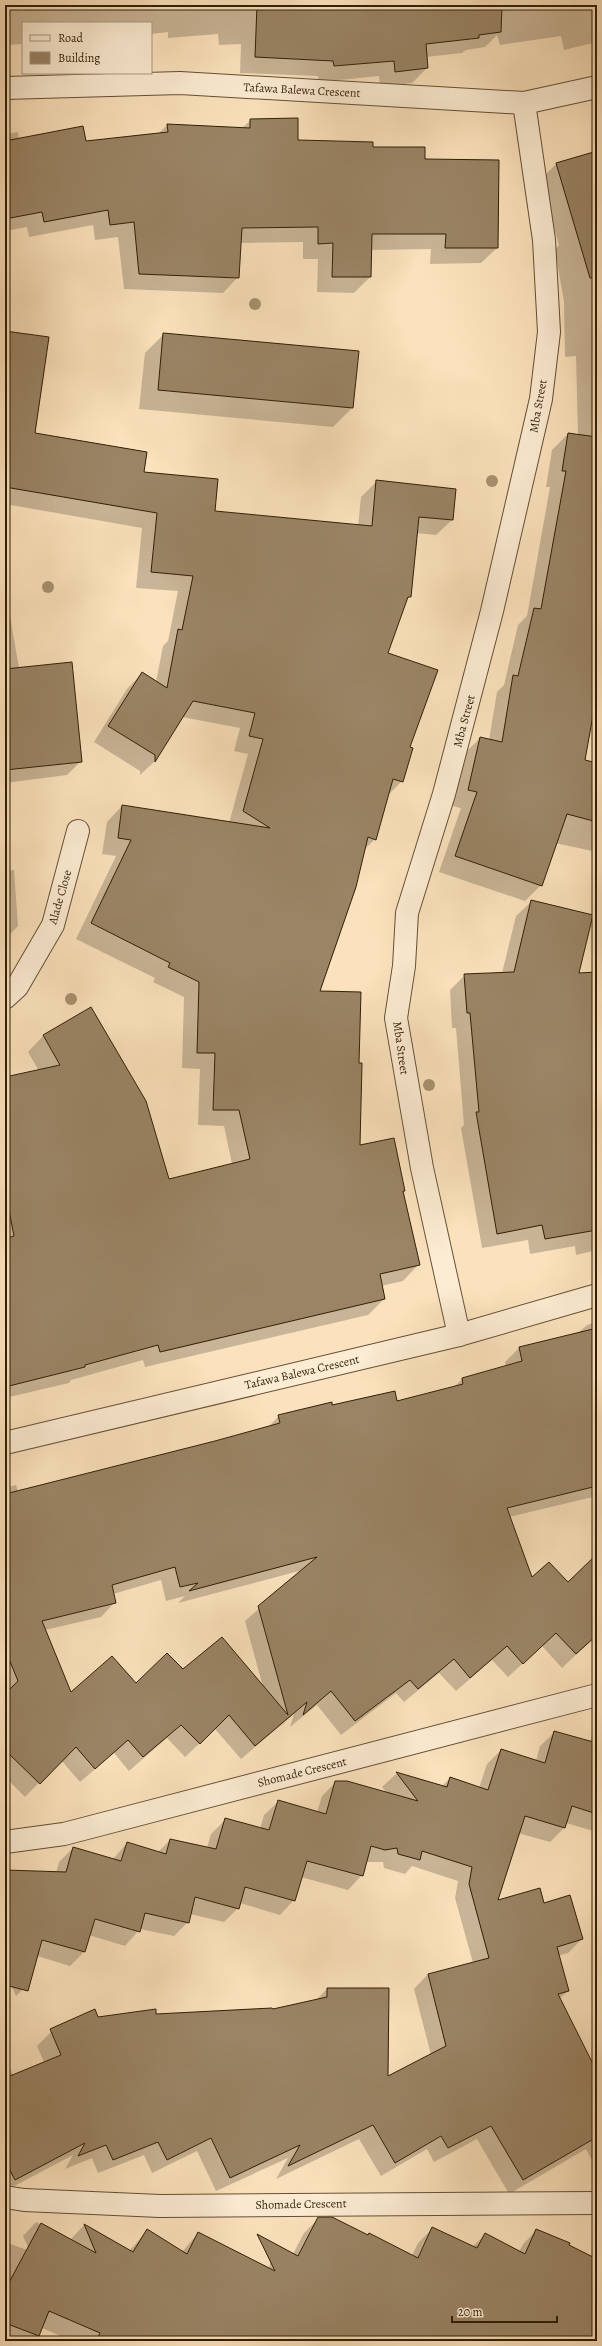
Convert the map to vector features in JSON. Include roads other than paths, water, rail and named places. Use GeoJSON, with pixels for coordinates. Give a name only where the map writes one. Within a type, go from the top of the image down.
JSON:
{"type":"FeatureCollection","features":[{"type":"Feature","properties":{"kind":"street","name":"Tafawa Balewa Crescent"},"geometry":{"type":"LineString","coordinates":[[5,88],[180,82],[524,103],[597,87]]}},
{"type":"Feature","properties":{"kind":"street","name":"Mba Street"},"geometry":{"type":"LineString","coordinates":[[459,1335],[422,1168],[396,1018],[404,966],[407,913],[444,794],[476,672],[524,480],[541,399],[550,332],[544,240],[524,103]]}},
{"type":"Feature","properties":{"kind":"street","name":"Alade Close"},"geometry":{"type":"LineString","coordinates":[[5,998],[17,987],[53,925],[78,830]]}},
{"type":"Feature","properties":{"kind":"street","name":"Tafawa Balewa Crescent"},"geometry":{"type":"LineString","coordinates":[[5,1443],[459,1335],[597,1295]]}},
{"type":"Feature","properties":{"kind":"street","name":"Shomade Crescent"},"geometry":{"type":"LineString","coordinates":[[5,1842],[64,1834],[597,1695]]}},
{"type":"Feature","properties":{"kind":"street","name":"Shomade Crescent"},"geometry":{"type":"LineString","coordinates":[[5,2197],[24,2200],[160,2206],[597,2203]]}}]}
